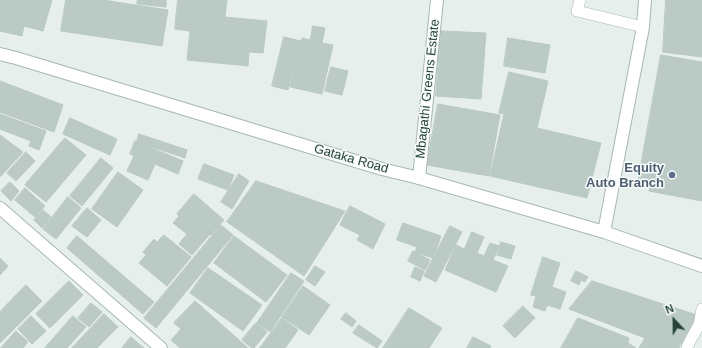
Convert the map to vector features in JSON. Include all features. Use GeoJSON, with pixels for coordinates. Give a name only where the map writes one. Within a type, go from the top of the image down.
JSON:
{"type":"FeatureCollection","features":[{"type":"Feature","properties":{"kind":"street","name":"Mbagathi Greens Estate"},"geometry":{"type":"LineString","coordinates":[[419,178],[436,0]]}},
{"type":"Feature","properties":{"kind":"street"},"geometry":{"type":"LineString","coordinates":[[604,232],[643,28],[645,0]]}},
{"type":"Feature","properties":{"kind":"street","name":"Gataka Road"},"geometry":{"type":"LineString","coordinates":[[0,54],[382,168],[604,232],[702,266]]}},
{"type":"Feature","properties":{"kind":"street"},"geometry":{"type":"LineString","coordinates":[[0,208],[161,348]]}},
{"type":"Feature","properties":{"kind":"lane"},"geometry":{"type":"LineString","coordinates":[[580,0],[577,11],[643,28]]}},
{"type":"Feature","properties":{"kind":"lane"},"geometry":{"type":"LineString","coordinates":[[687,348],[699,325],[702,308]]}},
{"type":"Feature","properties":{"kind":"building"},"geometry":{"type":"Polygon","coordinates":[[[0,0],[52,0],[43,31],[24,26],[22,36],[0,31],[0,0]]]}},
{"type":"Feature","properties":{"kind":"building"},"geometry":{"type":"Polygon","coordinates":[[[66,0],[103,0],[168,10],[162,46],[61,31],[66,0]]]}},
{"type":"Feature","properties":{"kind":"building"},"geometry":{"type":"Polygon","coordinates":[[[138,0],[166,0],[166,7],[137,4],[138,0]]]}},
{"type":"Feature","properties":{"kind":"building"},"geometry":{"type":"Polygon","coordinates":[[[178,0],[227,0],[225,17],[267,21],[263,53],[249,52],[248,66],[187,60],[190,31],[175,29],[178,0]]]}},
{"type":"Feature","properties":{"kind":"building"},"geometry":{"type":"Polygon","coordinates":[[[666,0],[702,0],[702,57],[663,52],[666,0]]]}},
{"type":"Feature","properties":{"kind":"building"},"geometry":{"type":"Polygon","coordinates":[[[313,26],[325,28],[322,43],[333,45],[322,94],[290,87],[302,38],[310,40],[313,26]]]}},
{"type":"Feature","properties":{"kind":"building"},"geometry":{"type":"Polygon","coordinates":[[[441,31],[486,33],[481,99],[436,96],[441,31]]]}},
{"type":"Feature","properties":{"kind":"building"},"geometry":{"type":"Polygon","coordinates":[[[284,37],[301,41],[288,90],[272,86],[284,37]]]}},
{"type":"Feature","properties":{"kind":"building"},"geometry":{"type":"Polygon","coordinates":[[[508,38],[550,45],[545,73],[504,66],[508,38]]]}},
{"type":"Feature","properties":{"kind":"building"},"geometry":{"type":"Polygon","coordinates":[[[661,55],[702,62],[702,201],[649,191],[650,184],[638,182],[661,55]]]}},
{"type":"Feature","properties":{"kind":"building"},"geometry":{"type":"Polygon","coordinates":[[[331,67],[348,71],[342,95],[325,91],[331,67]]]}},
{"type":"Feature","properties":{"kind":"building"},"geometry":{"type":"Polygon","coordinates":[[[509,72],[548,81],[537,128],[601,143],[587,198],[490,176],[504,114],[499,113],[509,72]]]}},
{"type":"Feature","properties":{"kind":"building"},"geometry":{"type":"Polygon","coordinates":[[[0,81],[63,105],[54,132],[0,112],[0,81]]]}},
{"type":"Feature","properties":{"kind":"building"},"geometry":{"type":"Polygon","coordinates":[[[438,104],[500,115],[489,176],[427,165],[438,104]]]}},
{"type":"Feature","properties":{"kind":"building"},"geometry":{"type":"Polygon","coordinates":[[[0,114],[46,131],[39,150],[29,146],[31,141],[0,129],[0,114]]]}},
{"type":"Feature","properties":{"kind":"building"},"geometry":{"type":"Polygon","coordinates":[[[70,118],[117,139],[110,155],[63,134],[70,118]]]}},
{"type":"Feature","properties":{"kind":"building"},"geometry":{"type":"Polygon","coordinates":[[[139,134],[187,150],[185,158],[137,142],[139,134]]]}},
{"type":"Feature","properties":{"kind":"building"},"geometry":{"type":"Polygon","coordinates":[[[0,135],[23,152],[0,177],[0,135]]]}},
{"type":"Feature","properties":{"kind":"building"},"geometry":{"type":"Polygon","coordinates":[[[65,138],[86,155],[46,202],[25,185],[65,138]]]}},
{"type":"Feature","properties":{"kind":"building"},"geometry":{"type":"Polygon","coordinates":[[[135,141],[183,161],[178,174],[155,164],[148,180],[127,171],[134,156],[130,154],[135,141]]]}},
{"type":"Feature","properties":{"kind":"building"},"geometry":{"type":"Polygon","coordinates":[[[26,152],[35,161],[16,181],[7,173],[26,152]]]}},
{"type":"Feature","properties":{"kind":"building"},"geometry":{"type":"Polygon","coordinates":[[[101,158],[113,168],[82,206],[70,196],[101,158]]]}},
{"type":"Feature","properties":{"kind":"building"},"geometry":{"type":"Polygon","coordinates":[[[204,164],[234,175],[228,190],[198,179],[204,164]]]}},
{"type":"Feature","properties":{"kind":"building"},"geometry":{"type":"Polygon","coordinates":[[[118,172],[143,190],[117,227],[92,209],[118,172]]]}},
{"type":"Feature","properties":{"kind":"building"},"geometry":{"type":"Polygon","coordinates":[[[239,174],[249,181],[232,209],[221,202],[239,174]]]}},
{"type":"Feature","properties":{"kind":"building"},"geometry":{"type":"Polygon","coordinates":[[[256,181],[345,211],[304,276],[227,222],[256,181]]]}},
{"type":"Feature","properties":{"kind":"building"},"geometry":{"type":"Polygon","coordinates":[[[10,182],[19,191],[11,201],[1,191],[10,182]]]}},
{"type":"Feature","properties":{"kind":"building"},"geometry":{"type":"Polygon","coordinates":[[[25,188],[45,206],[35,217],[15,200],[25,188]]]}},
{"type":"Feature","properties":{"kind":"building"},"geometry":{"type":"Polygon","coordinates":[[[194,194],[224,220],[192,255],[179,244],[187,234],[173,223],[179,216],[177,214],[194,194]]]}},
{"type":"Feature","properties":{"kind":"building"},"geometry":{"type":"Polygon","coordinates":[[[68,197],[81,208],[56,239],[43,229],[68,197]]]}},
{"type":"Feature","properties":{"kind":"building"},"geometry":{"type":"Polygon","coordinates":[[[350,206],[385,224],[373,249],[357,240],[360,235],[340,225],[350,206]]]}},
{"type":"Feature","properties":{"kind":"building"},"geometry":{"type":"Polygon","coordinates":[[[87,208],[101,220],[87,237],[72,226],[87,208]]]}},
{"type":"Feature","properties":{"kind":"building"},"geometry":{"type":"Polygon","coordinates":[[[43,210],[51,217],[42,228],[34,220],[43,210]]]}},
{"type":"Feature","properties":{"kind":"building"},"geometry":{"type":"Polygon","coordinates":[[[403,223],[441,236],[433,258],[415,252],[417,247],[397,240],[403,223]]]}},
{"type":"Feature","properties":{"kind":"building"},"geometry":{"type":"Polygon","coordinates":[[[221,225],[233,235],[156,328],[144,318],[221,225]]]}},
{"type":"Feature","properties":{"kind":"building"},"geometry":{"type":"Polygon","coordinates":[[[450,226],[462,232],[436,282],[424,276],[450,226]]]}},
{"type":"Feature","properties":{"kind":"building"},"geometry":{"type":"Polygon","coordinates":[[[472,232],[484,237],[477,253],[484,256],[490,243],[499,246],[493,260],[508,266],[496,292],[445,270],[456,245],[464,249],[472,232]]]}},
{"type":"Feature","properties":{"kind":"building"},"geometry":{"type":"Polygon","coordinates":[[[164,235],[191,257],[167,286],[139,263],[146,255],[143,252],[154,239],[157,242],[164,235]]]}},
{"type":"Feature","properties":{"kind":"building"},"geometry":{"type":"Polygon","coordinates":[[[77,236],[154,302],[143,314],[67,248],[77,236]]]}},
{"type":"Feature","properties":{"kind":"building"},"geometry":{"type":"Polygon","coordinates":[[[234,236],[287,275],[266,302],[214,263],[234,236]]]}},
{"type":"Feature","properties":{"kind":"building"},"geometry":{"type":"Polygon","coordinates":[[[501,242],[515,246],[511,259],[497,255],[501,242]]]}},
{"type":"Feature","properties":{"kind":"building"},"geometry":{"type":"Polygon","coordinates":[[[413,251],[430,260],[425,270],[408,261],[413,251]]]}},
{"type":"Feature","properties":{"kind":"building"},"geometry":{"type":"Polygon","coordinates":[[[543,257],[560,263],[552,287],[566,292],[560,309],[547,305],[545,311],[533,307],[536,296],[531,295],[543,257]]]}},
{"type":"Feature","properties":{"kind":"building"},"geometry":{"type":"Polygon","coordinates":[[[0,258],[8,266],[0,275],[0,258]]]}},
{"type":"Feature","properties":{"kind":"building"},"geometry":{"type":"Polygon","coordinates":[[[315,266],[325,272],[315,286],[306,280],[315,266]]]}},
{"type":"Feature","properties":{"kind":"building"},"geometry":{"type":"Polygon","coordinates":[[[415,267],[424,271],[420,281],[411,277],[415,267]]]}},
{"type":"Feature","properties":{"kind":"building"},"geometry":{"type":"Polygon","coordinates":[[[208,268],[262,305],[243,331],[190,293],[208,268]]]}},
{"type":"Feature","properties":{"kind":"building"},"geometry":{"type":"Polygon","coordinates":[[[576,271],[588,277],[585,282],[581,280],[579,285],[571,281],[576,271]]]}},
{"type":"Feature","properties":{"kind":"building"},"geometry":{"type":"Polygon","coordinates":[[[291,273],[304,281],[270,332],[257,323],[291,273]]]}},
{"type":"Feature","properties":{"kind":"building"},"geometry":{"type":"Polygon","coordinates":[[[69,281],[83,295],[50,328],[36,314],[69,281]]]}},
{"type":"Feature","properties":{"kind":"building"},"geometry":{"type":"Polygon","coordinates":[[[592,281],[697,315],[679,348],[639,348],[645,338],[569,309],[592,281]]]}},
{"type":"Feature","properties":{"kind":"building"},"geometry":{"type":"Polygon","coordinates":[[[26,285],[42,301],[0,343],[0,312],[26,285]]]}},
{"type":"Feature","properties":{"kind":"building"},"geometry":{"type":"Polygon","coordinates":[[[303,286],[330,305],[309,335],[282,317],[303,286]]]}},
{"type":"Feature","properties":{"kind":"building"},"geometry":{"type":"Polygon","coordinates":[[[195,301],[248,348],[180,348],[171,340],[181,329],[174,323],[195,301]]]}},
{"type":"Feature","properties":{"kind":"building"},"geometry":{"type":"Polygon","coordinates":[[[91,303],[102,312],[89,327],[78,318],[91,303]]]}},
{"type":"Feature","properties":{"kind":"building"},"geometry":{"type":"Polygon","coordinates":[[[523,306],[535,318],[515,338],[503,326],[523,306]]]}},
{"type":"Feature","properties":{"kind":"building"},"geometry":{"type":"Polygon","coordinates":[[[409,308],[442,328],[429,348],[383,348],[409,308]]]}},
{"type":"Feature","properties":{"kind":"building"},"geometry":{"type":"Polygon","coordinates":[[[346,313],[356,321],[352,327],[341,319],[346,313]]]}},
{"type":"Feature","properties":{"kind":"building"},"geometry":{"type":"Polygon","coordinates":[[[104,314],[118,327],[97,348],[72,348],[104,314]]]}},
{"type":"Feature","properties":{"kind":"building"},"geometry":{"type":"Polygon","coordinates":[[[31,316],[46,331],[32,344],[18,329],[31,316]]]}},
{"type":"Feature","properties":{"kind":"building"},"geometry":{"type":"Polygon","coordinates":[[[73,316],[86,327],[67,348],[45,348],[73,316]]]}},
{"type":"Feature","properties":{"kind":"building"},"geometry":{"type":"Polygon","coordinates":[[[282,318],[298,330],[285,348],[260,348],[282,318]]]}},
{"type":"Feature","properties":{"kind":"building"},"geometry":{"type":"Polygon","coordinates":[[[578,318],[629,338],[628,343],[636,348],[561,348],[578,318]]]}},
{"type":"Feature","properties":{"kind":"building"},"geometry":{"type":"Polygon","coordinates":[[[256,323],[267,332],[254,348],[252,348],[242,340],[256,323]]]}},
{"type":"Feature","properties":{"kind":"building"},"geometry":{"type":"Polygon","coordinates":[[[359,325],[382,341],[377,348],[353,333],[359,325]]]}},
{"type":"Feature","properties":{"kind":"building"},"geometry":{"type":"Polygon","coordinates":[[[16,331],[28,342],[23,348],[1,348],[16,331]]]}},
{"type":"Feature","properties":{"kind":"building"},"geometry":{"type":"Polygon","coordinates":[[[131,337],[144,348],[122,348],[131,337]]]}},
{"type":"Feature","properties":{"kind":"building"},"geometry":{"type":"Polygon","coordinates":[[[473,337],[491,346],[490,348],[467,348],[473,337]]]}},
{"type":"Feature","properties":{"kind":"place","name":"Equity Auto Branch"},"geometry":{"type":"Point","coordinates":[672,175]}}]}
